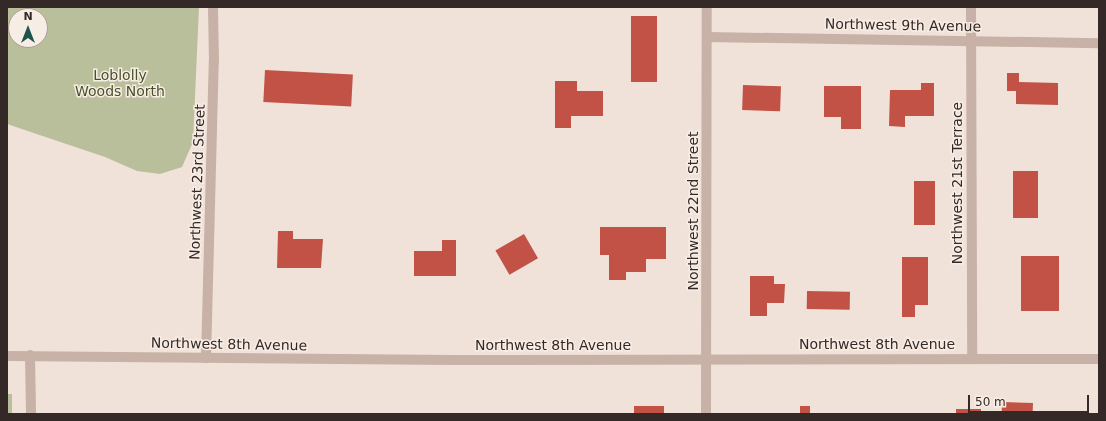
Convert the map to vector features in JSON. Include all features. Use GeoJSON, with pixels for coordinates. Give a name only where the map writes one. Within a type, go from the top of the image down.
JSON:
{"type":"FeatureCollection","features":[{"type":"Feature","properties":{"kind":"street","name":"Northwest 23rd Street"},"geometry":{"type":"LineString","coordinates":[[206,358],[214,61],[213,7]]}},
{"type":"Feature","properties":{"kind":"street","name":"Northwest 22nd Street"},"geometry":{"type":"LineString","coordinates":[[706,414],[707,7]]}},
{"type":"Feature","properties":{"kind":"street","name":"Northwest 21st Terrace"},"geometry":{"type":"LineString","coordinates":[[971,7],[972,358]]}},
{"type":"Feature","properties":{"kind":"street","name":"Northwest 9th Avenue"},"geometry":{"type":"LineString","coordinates":[[707,37],[1099,42]]}},
{"type":"Feature","properties":{"kind":"street","name":"Northwest 8th Avenue"},"geometry":{"type":"LineString","coordinates":[[7,356],[30,355],[206,358],[1099,359]]}},
{"type":"Feature","properties":{"kind":"street"},"geometry":{"type":"LineString","coordinates":[[30,355],[31,414]]}},
{"type":"Feature","properties":{"kind":"green space","name":"Loblolly Woods North"},"geometry":{"type":"Polygon","coordinates":[[[7,7],[199,7],[193,142],[182,167],[160,174],[137,171],[105,157],[7,124],[7,7]]]}},
{"type":"Feature","properties":{"kind":"green space"},"geometry":{"type":"Polygon","coordinates":[[[7,394],[12,394],[12,414],[7,414],[7,394]]]}},
{"type":"Feature","properties":{"kind":"building"},"geometry":{"type":"Polygon","coordinates":[[[631,16],[657,16],[657,82],[631,82],[631,16]]]}},
{"type":"Feature","properties":{"kind":"building"},"geometry":{"type":"Polygon","coordinates":[[[265,70],[353,75],[351,107],[263,102],[265,70]]]}},
{"type":"Feature","properties":{"kind":"building"},"geometry":{"type":"Polygon","coordinates":[[[1007,73],[1019,73],[1019,82],[1058,83],[1058,105],[1016,104],[1016,91],[1007,91],[1007,73]]]}},
{"type":"Feature","properties":{"kind":"building"},"geometry":{"type":"Polygon","coordinates":[[[555,81],[577,81],[577,91],[603,91],[603,116],[571,116],[571,128],[555,128],[555,81]]]}},
{"type":"Feature","properties":{"kind":"building"},"geometry":{"type":"Polygon","coordinates":[[[921,83],[934,83],[934,116],[905,116],[905,127],[889,126],[890,90],[921,90],[921,83]]]}},
{"type":"Feature","properties":{"kind":"building"},"geometry":{"type":"Polygon","coordinates":[[[743,85],[781,86],[780,111],[742,110],[743,85]]]}},
{"type":"Feature","properties":{"kind":"building"},"geometry":{"type":"Polygon","coordinates":[[[824,86],[861,86],[861,129],[841,129],[841,117],[824,117],[824,86]]]}},
{"type":"Feature","properties":{"kind":"building"},"geometry":{"type":"Polygon","coordinates":[[[1013,171],[1038,171],[1038,218],[1013,218],[1013,171]]]}},
{"type":"Feature","properties":{"kind":"building"},"geometry":{"type":"Polygon","coordinates":[[[914,181],[935,181],[935,225],[914,225],[914,181]]]}},
{"type":"Feature","properties":{"kind":"building"},"geometry":{"type":"Polygon","coordinates":[[[600,227],[666,227],[666,259],[646,259],[646,272],[626,272],[626,280],[609,280],[609,255],[600,255],[600,227]]]}},
{"type":"Feature","properties":{"kind":"building"},"geometry":{"type":"Polygon","coordinates":[[[278,231],[293,231],[293,239],[323,239],[321,268],[277,268],[278,231]]]}},
{"type":"Feature","properties":{"kind":"building"},"geometry":{"type":"Polygon","coordinates":[[[524,234],[538,258],[509,275],[495,250],[524,234]]]}},
{"type":"Feature","properties":{"kind":"building"},"geometry":{"type":"Polygon","coordinates":[[[442,240],[456,240],[456,276],[414,276],[414,251],[442,251],[442,240]]]}},
{"type":"Feature","properties":{"kind":"building"},"geometry":{"type":"Polygon","coordinates":[[[1021,256],[1059,256],[1059,311],[1021,311],[1021,256]]]}},
{"type":"Feature","properties":{"kind":"building"},"geometry":{"type":"Polygon","coordinates":[[[902,257],[928,257],[928,305],[915,305],[915,317],[902,317],[902,257]]]}},
{"type":"Feature","properties":{"kind":"building"},"geometry":{"type":"Polygon","coordinates":[[[750,276],[774,276],[774,284],[785,284],[784,303],[767,303],[767,316],[750,316],[750,276]]]}},
{"type":"Feature","properties":{"kind":"building"},"geometry":{"type":"Polygon","coordinates":[[[807,291],[850,292],[850,310],[807,309],[807,291]]]}},
{"type":"Feature","properties":{"kind":"building"},"geometry":{"type":"Polygon","coordinates":[[[1002,402],[1033,403],[1033,414],[1002,414],[1002,402]]]}},
{"type":"Feature","properties":{"kind":"building"},"geometry":{"type":"Polygon","coordinates":[[[634,406],[664,406],[664,414],[634,414],[634,406]]]}},
{"type":"Feature","properties":{"kind":"building"},"geometry":{"type":"Polygon","coordinates":[[[800,406],[810,406],[810,414],[800,414],[800,406]]]}},
{"type":"Feature","properties":{"kind":"building"},"geometry":{"type":"Polygon","coordinates":[[[956,409],[981,409],[981,414],[956,414],[956,409]]]}}]}
